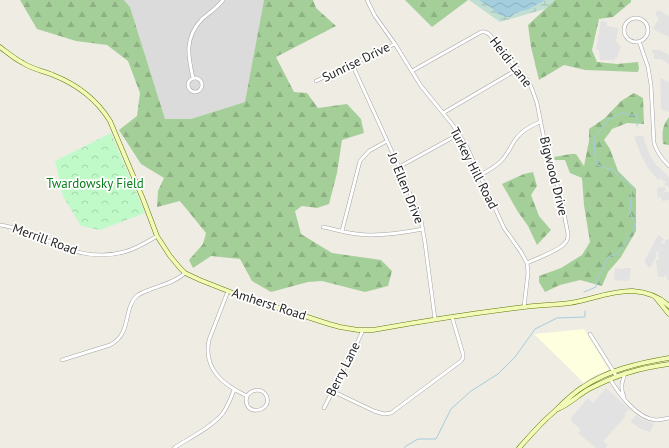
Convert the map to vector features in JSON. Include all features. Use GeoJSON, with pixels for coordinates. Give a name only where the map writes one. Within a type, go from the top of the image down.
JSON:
{"type":"FeatureCollection","features":[{"type":"Feature","properties":{"kind":"street"},"geometry":{"type":"LineString","coordinates":[[193,78],[188,52],[192,34],[199,23],[223,0]]}},
{"type":"Feature","properties":{"kind":"street","name":"Turkey Hill Road"},"geometry":{"type":"LineString","coordinates":[[367,0],[375,16],[426,92],[459,134],[504,228],[527,263]]}},
{"type":"Feature","properties":{"kind":"street"},"geometry":{"type":"LineString","coordinates":[[633,18],[642,20],[648,27],[647,35],[644,39],[639,41],[630,40],[625,32],[626,25],[633,18]]}},
{"type":"Feature","properties":{"kind":"street","name":"Heidi Lane"},"geometry":{"type":"LineString","coordinates":[[412,71],[480,32],[487,32],[529,82],[537,103],[540,122]]}},
{"type":"Feature","properties":{"kind":"street"},"geometry":{"type":"LineString","coordinates":[[639,41],[650,75],[654,143],[660,156],[669,166]]}},
{"type":"Feature","properties":{"kind":"street","name":"Sunrise Drive"},"geometry":{"type":"LineString","coordinates":[[316,81],[395,44]]}},
{"type":"Feature","properties":{"kind":"street","name":"Amherst Road"},"geometry":{"type":"LineString","coordinates":[[0,47],[23,63],[74,85],[102,109],[113,128],[158,236],[170,256],[186,273],[248,299],[340,328],[363,330],[373,330],[435,319],[524,307],[571,303],[626,291],[642,292],[656,297],[669,306]]}},
{"type":"Feature","properties":{"kind":"street","name":"Jo Ellen Drive"},"geometry":{"type":"LineString","coordinates":[[352,64],[399,167],[421,220],[435,319]]}},
{"type":"Feature","properties":{"kind":"street"},"geometry":{"type":"LineString","coordinates":[[443,113],[518,69]]}},
{"type":"Feature","properties":{"kind":"street"},"geometry":{"type":"LineString","coordinates":[[193,78],[199,79],[202,83],[202,89],[198,92],[192,91],[188,86],[189,82],[193,78]]}},
{"type":"Feature","properties":{"kind":"street","name":"Bigwood Drive"},"geometry":{"type":"LineString","coordinates":[[480,176],[501,161],[522,132],[532,125],[540,122],[547,154],[560,193],[568,237],[567,241],[562,246],[527,263]]}},
{"type":"Feature","properties":{"kind":"street"},"geometry":{"type":"LineString","coordinates":[[399,167],[459,134]]}},
{"type":"Feature","properties":{"kind":"street"},"geometry":{"type":"LineString","coordinates":[[342,231],[360,161],[364,155],[387,141]]}},
{"type":"Feature","properties":{"kind":"street","name":"Merrill Road"},"geometry":{"type":"LineString","coordinates":[[0,225],[26,231],[70,250],[88,254],[125,252],[158,236]]}},
{"type":"Feature","properties":{"kind":"street"},"geometry":{"type":"LineString","coordinates":[[323,227],[356,234],[370,235],[423,229]]}},
{"type":"Feature","properties":{"kind":"street"},"geometry":{"type":"LineString","coordinates":[[524,307],[528,273],[527,263]]}},
{"type":"Feature","properties":{"kind":"street"},"geometry":{"type":"LineString","coordinates":[[62,360],[116,342],[121,336],[133,301],[138,295],[178,278],[186,273]]}},
{"type":"Feature","properties":{"kind":"street"},"geometry":{"type":"LineString","coordinates":[[228,291],[209,340],[208,350],[210,362],[214,372],[219,378],[234,390],[247,396]]}},
{"type":"Feature","properties":{"kind":"street"},"geometry":{"type":"LineString","coordinates":[[656,297],[669,314]]}},
{"type":"Feature","properties":{"kind":"street"},"geometry":{"type":"LineString","coordinates":[[332,392],[381,414],[391,413],[463,358],[452,317]]}},
{"type":"Feature","properties":{"kind":"street","name":"Berry Lane"},"geometry":{"type":"LineString","coordinates":[[324,408],[363,330]]}},
{"type":"Feature","properties":{"kind":"street"},"geometry":{"type":"LineString","coordinates":[[590,334],[616,376]]}},
{"type":"Feature","properties":{"kind":"street"},"geometry":{"type":"LineString","coordinates":[[519,448],[542,422],[583,387],[614,371],[635,364],[669,358]]}},
{"type":"Feature","properties":{"kind":"street"},"geometry":{"type":"LineString","coordinates":[[557,410],[587,390],[616,376],[647,367],[669,364]]}},
{"type":"Feature","properties":{"kind":"street"},"geometry":{"type":"LineString","coordinates":[[625,373],[621,389],[628,403]]}},
{"type":"Feature","properties":{"kind":"street"},"geometry":{"type":"LineString","coordinates":[[610,379],[620,395],[639,413],[651,419],[657,420],[669,418]]}},
{"type":"Feature","properties":{"kind":"street"},"geometry":{"type":"LineString","coordinates":[[174,448],[219,417],[225,409],[234,390]]}},
{"type":"Feature","properties":{"kind":"street"},"geometry":{"type":"LineString","coordinates":[[260,391],[266,395],[267,398],[265,407],[256,411],[250,409],[246,401],[247,396],[250,392],[260,391]]}},
{"type":"Feature","properties":{"kind":"shaded area"},"geometry":{"type":"Polygon","coordinates":[[[124,0],[264,0],[246,102],[191,119],[165,119],[130,7],[124,0]]]}},
{"type":"Feature","properties":{"kind":"shaded area"},"geometry":{"type":"Polygon","coordinates":[[[658,10],[669,16],[669,37],[653,29],[659,18],[655,15],[658,10]]]}},
{"type":"Feature","properties":{"kind":"shaded area"},"geometry":{"type":"Polygon","coordinates":[[[601,21],[607,22],[607,26],[618,28],[616,42],[621,46],[615,60],[600,60],[599,50],[596,50],[601,21]]]}},
{"type":"Feature","properties":{"kind":"shaded area"},"geometry":{"type":"Polygon","coordinates":[[[652,50],[660,50],[669,55],[669,64],[661,59],[654,59],[654,53],[652,53],[652,50]]]}},
{"type":"Feature","properties":{"kind":"shaded area"},"geometry":{"type":"Polygon","coordinates":[[[660,78],[669,82],[669,112],[661,109],[660,78]]]}},
{"type":"Feature","properties":{"kind":"shaded area"},"geometry":{"type":"Polygon","coordinates":[[[643,136],[650,156],[656,165],[669,177],[669,188],[664,184],[666,182],[660,178],[658,180],[648,168],[634,137],[643,136]]]}},
{"type":"Feature","properties":{"kind":"shaded area"},"geometry":{"type":"Polygon","coordinates":[[[665,187],[666,191],[663,191],[664,194],[664,192],[669,192],[669,200],[662,201],[661,197],[658,198],[657,188],[665,187]]]}},
{"type":"Feature","properties":{"kind":"shaded area"},"geometry":{"type":"Polygon","coordinates":[[[658,235],[664,239],[660,244],[665,243],[665,240],[669,239],[669,280],[666,275],[664,277],[658,277],[656,260],[659,259],[658,251],[655,254],[657,255],[650,268],[644,262],[658,235]]]}},
{"type":"Feature","properties":{"kind":"shaded area"},"geometry":{"type":"Polygon","coordinates":[[[615,268],[631,268],[629,281],[614,280],[615,268]]]}},
{"type":"Feature","properties":{"kind":"shaded area"},"geometry":{"type":"Polygon","coordinates":[[[584,329],[609,370],[596,375],[583,383],[534,334],[584,329]]]}},
{"type":"Feature","properties":{"kind":"shaded area"},"geometry":{"type":"Polygon","coordinates":[[[606,388],[629,409],[624,414],[626,416],[603,441],[608,445],[606,447],[607,448],[596,448],[578,433],[581,430],[571,421],[571,418],[588,398],[593,403],[606,388]]]}},
{"type":"Feature","properties":{"kind":"shaded area"},"geometry":{"type":"Polygon","coordinates":[[[636,415],[654,424],[650,432],[639,428],[631,422],[636,415]]]}},
{"type":"Feature","properties":{"kind":"green space"},"geometry":{"type":"Polygon","coordinates":[[[20,0],[124,0],[130,7],[165,119],[191,119],[245,102],[264,0],[313,0],[316,8],[336,26],[276,57],[294,92],[307,93],[318,108],[347,104],[361,119],[364,133],[342,140],[337,173],[329,204],[317,208],[302,206],[295,211],[301,234],[332,253],[381,260],[392,271],[388,286],[365,292],[322,281],[308,282],[271,292],[252,281],[240,259],[211,256],[193,268],[189,260],[203,244],[206,233],[180,201],[157,207],[158,191],[164,178],[141,164],[119,130],[137,116],[140,93],[128,61],[107,45],[76,41],[37,29],[20,0]]]}},
{"type":"Feature","properties":{"kind":"green space"},"geometry":{"type":"Polygon","coordinates":[[[405,0],[468,0],[432,27],[405,0]]]}},
{"type":"Feature","properties":{"kind":"green space"},"geometry":{"type":"Polygon","coordinates":[[[469,0],[555,0],[545,9],[500,22],[469,0]]]}},
{"type":"Feature","properties":{"kind":"green space"},"geometry":{"type":"Polygon","coordinates":[[[555,0],[631,0],[631,2],[613,17],[599,19],[592,50],[597,62],[617,64],[638,62],[638,72],[585,70],[564,65],[539,80],[531,47],[528,25],[555,0]]]}},
{"type":"Feature","properties":{"kind":"green space"},"geometry":{"type":"Polygon","coordinates":[[[634,93],[643,98],[644,124],[627,123],[612,129],[604,140],[610,149],[618,171],[636,189],[636,231],[621,257],[608,272],[602,286],[580,280],[560,285],[545,292],[539,282],[539,276],[561,268],[582,255],[590,242],[584,205],[582,178],[570,173],[565,160],[555,160],[554,157],[576,154],[584,166],[589,141],[589,129],[605,118],[621,101],[634,93]]]}},
{"type":"Feature","properties":{"kind":"green space"},"geometry":{"type":"Polygon","coordinates":[[[669,117],[669,145],[663,144],[663,130],[669,117]]]}},
{"type":"Feature","properties":{"kind":"green space","name":"Twardowsky Field"},"geometry":{"type":"Polygon","coordinates":[[[111,133],[145,213],[100,230],[81,226],[63,196],[55,161],[111,133]]]}},
{"type":"Feature","properties":{"kind":"green space"},"geometry":{"type":"Polygon","coordinates":[[[533,172],[537,186],[531,195],[539,216],[551,230],[537,245],[528,226],[502,184],[524,174],[533,172]]]}},
{"type":"Feature","properties":{"kind":"water"},"geometry":{"type":"Polygon","coordinates":[[[479,0],[545,0],[529,9],[515,13],[511,17],[499,15],[479,0]]]}},
{"type":"Feature","properties":{"kind":"waterway"},"geometry":{"type":"LineString","coordinates":[[584,292],[596,287],[596,280],[604,268],[608,257],[618,253],[635,226],[630,211],[632,186],[613,170],[597,165],[594,138],[608,120],[621,113],[637,115],[637,126]]}},
{"type":"Feature","properties":{"kind":"waterway"},"geometry":{"type":"LineString","coordinates":[[404,448],[418,439],[436,439],[451,409],[471,391],[498,374],[515,357],[535,329],[557,318],[585,317],[585,311]]}}]}
